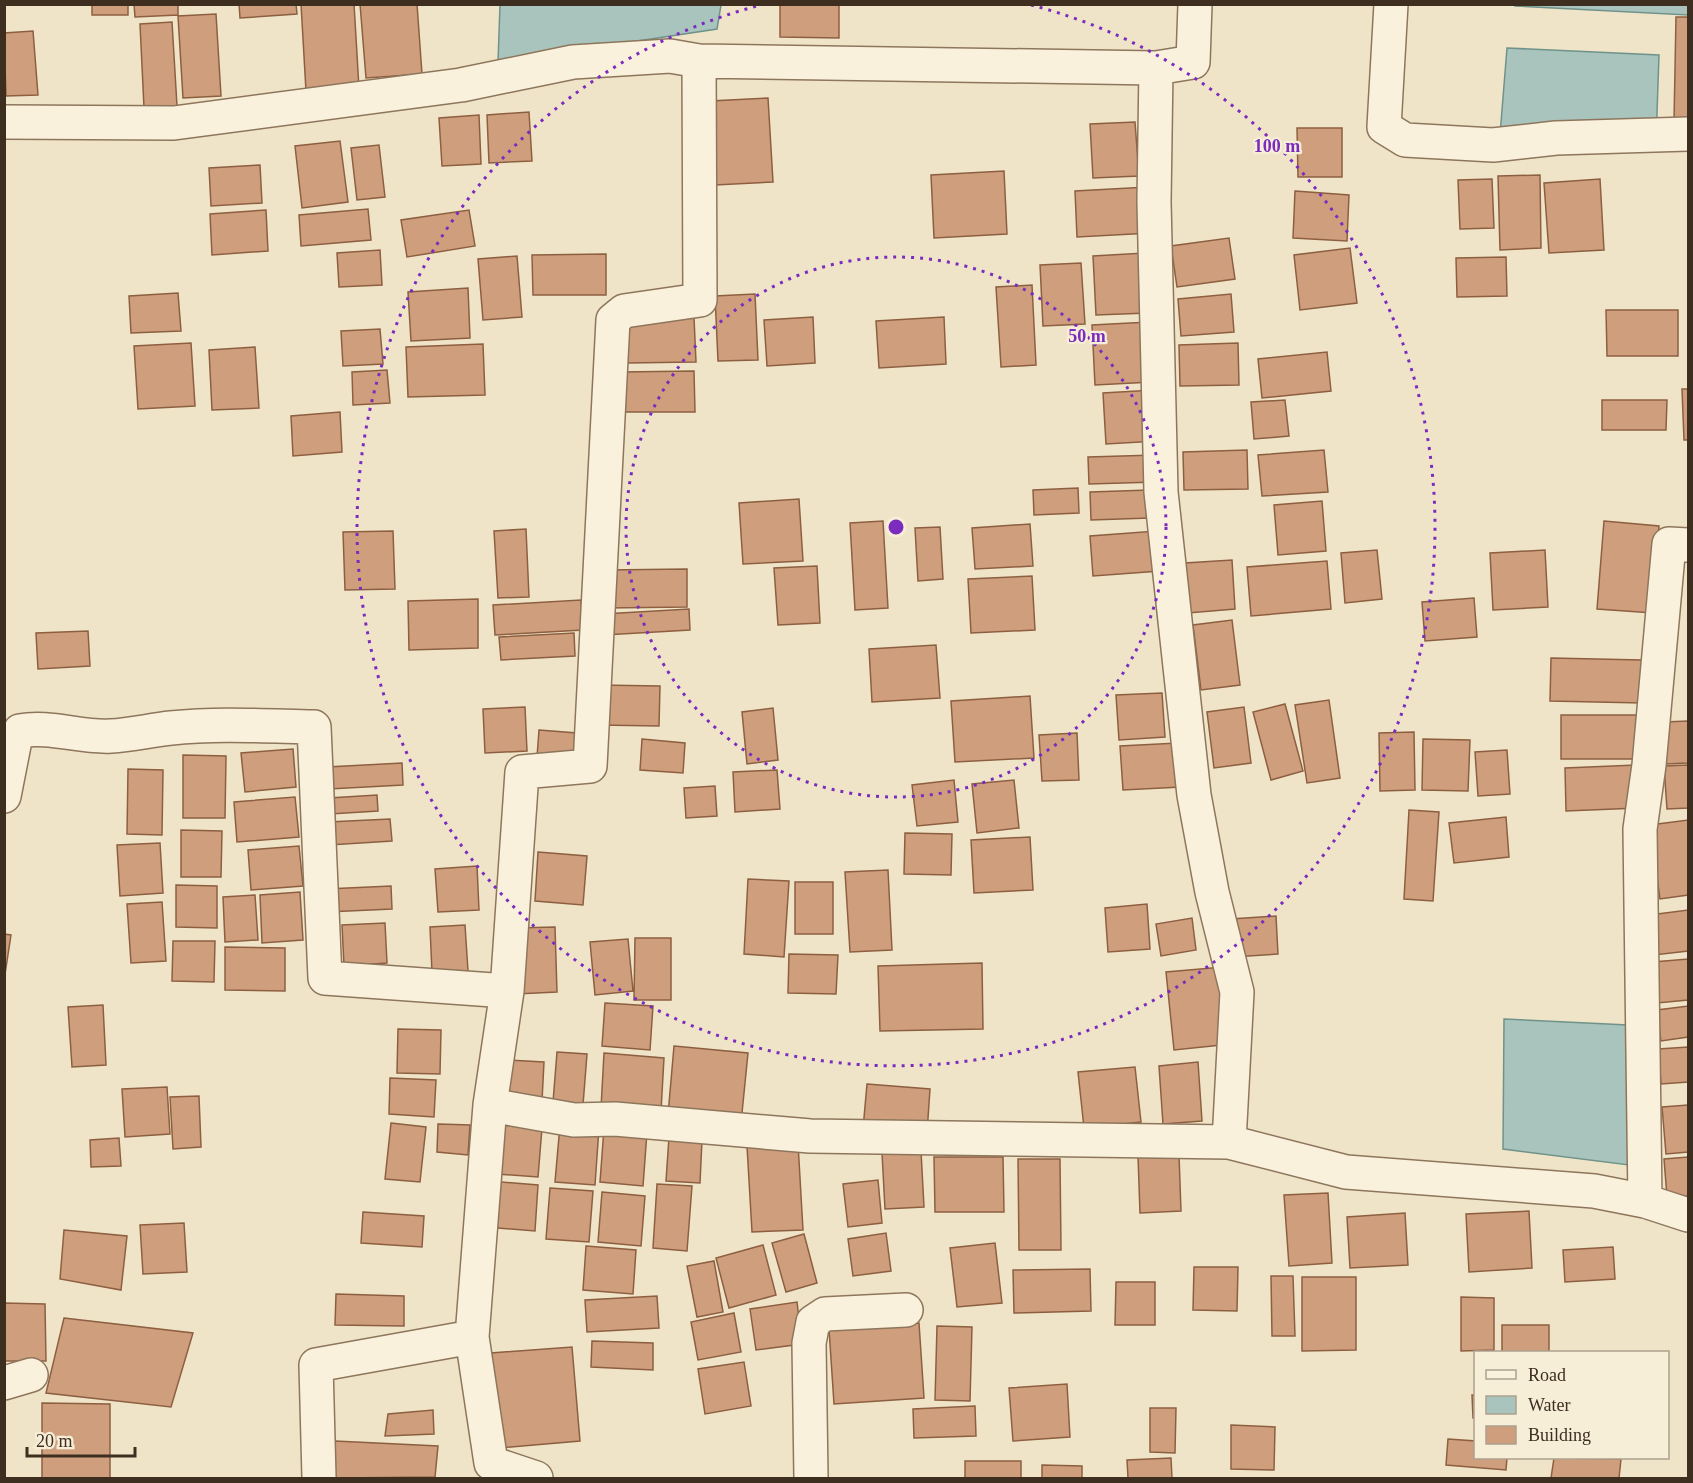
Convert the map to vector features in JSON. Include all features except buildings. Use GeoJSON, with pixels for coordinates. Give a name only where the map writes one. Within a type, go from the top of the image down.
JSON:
{"type":"FeatureCollection","features":[{"type":"Feature","properties":{"kind":"street"},"geometry":{"type":"LineString","coordinates":[[4,122],[174,123],[461,85],[573,62],[670,56],[699,61],[1156,68],[1193,62],[1195,4]]}},
{"type":"Feature","properties":{"kind":"street"},"geometry":{"type":"LineString","coordinates":[[1391,4],[1384,127],[1405,140],[1493,145],[1556,138],[1689,134]]}},
{"type":"Feature","properties":{"kind":"street"},"geometry":{"type":"LineString","coordinates":[[536,1479],[491,1463],[472,1337],[490,1105],[507,991],[522,772],[590,766],[613,320],[624,311],[700,300],[699,61]]}},
{"type":"Feature","properties":{"kind":"street"},"geometry":{"type":"LineString","coordinates":[[1156,68],[1154,202],[1161,492],[1194,795],[1212,892],[1237,992],[1229,1142]]}},
{"type":"Feature","properties":{"kind":"street"},"geometry":{"type":"LineString","coordinates":[[1645,1201],[1640,829],[1649,765],[1669,544],[1689,545]]}},
{"type":"Feature","properties":{"kind":"street"},"geometry":{"type":"LineString","coordinates":[[4,796],[15,741],[20,731],[30,729],[75,735],[111,736],[171,728],[227,725],[314,727],[325,978],[507,991]]}},
{"type":"Feature","properties":{"kind":"street"},"geometry":{"type":"LineString","coordinates":[[490,1105],[574,1120],[615,1119],[810,1136],[1229,1142],[1346,1173],[1594,1191],[1645,1201],[1689,1215]]}},
{"type":"Feature","properties":{"kind":"street"},"geometry":{"type":"LineString","coordinates":[[811,1479],[809,1343],[813,1322],[825,1314],[906,1310]]}},
{"type":"Feature","properties":{"kind":"street"},"geometry":{"type":"LineString","coordinates":[[319,1479],[316,1365],[472,1337]]}},
{"type":"Feature","properties":{"kind":"water"},"geometry":{"type":"Polygon","coordinates":[[[1515,4],[1688,5],[1688,15],[1515,6],[1515,4]]]}},
{"type":"Feature","properties":{"kind":"water"},"geometry":{"type":"Polygon","coordinates":[[[500,5],[721,5],[717,29],[498,62],[500,5]]]}},
{"type":"Feature","properties":{"kind":"water"},"geometry":{"type":"Polygon","coordinates":[[[1507,48],[1659,55],[1656,142],[1500,135],[1507,48]]]}},
{"type":"Feature","properties":{"kind":"water"},"geometry":{"type":"Polygon","coordinates":[[[1504,1019],[1628,1025],[1629,1165],[1503,1149],[1504,1019]]]}}]}
